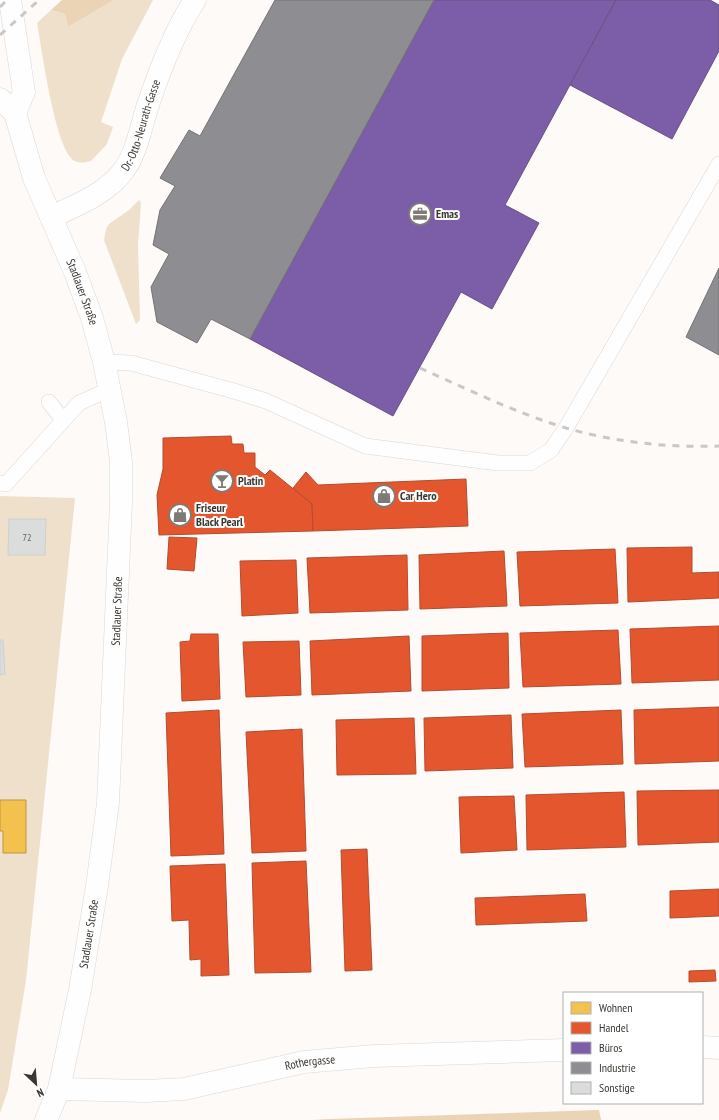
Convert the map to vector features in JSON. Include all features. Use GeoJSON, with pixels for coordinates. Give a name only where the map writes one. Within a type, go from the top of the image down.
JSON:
{"type":"FeatureCollection","features":[{"type":"Feature","properties":{"kind":"main road","name":"Stadlauer Straße"},"geometry":{"type":"LineString","coordinates":[[10,0],[24,92],[7,106],[34,178],[77,278],[92,318],[110,388],[121,462],[121,503],[108,803],[97,886],[81,982],[59,1089],[46,1120]]}},
{"type":"Feature","properties":{"kind":"main road","name":"Dr.-Otto-Neurath-Gasse"},"geometry":{"type":"LineString","coordinates":[[51,217],[77,205],[111,184],[124,170],[132,153],[158,74],[195,0]]}},
{"type":"Feature","properties":{"kind":"main road"},"geometry":{"type":"LineString","coordinates":[[703,1047],[719,1048]]}},
{"type":"Feature","properties":{"kind":"main road","name":"Rothergasse"},"geometry":{"type":"LineString","coordinates":[[59,1089],[146,1091],[184,1089],[304,1062],[374,1056],[563,1050]]}},
{"type":"Feature","properties":{"kind":"lane"},"geometry":{"type":"LineString","coordinates":[[104,362],[131,363],[266,401],[365,446],[498,463],[530,463],[551,450],[566,428],[719,164]]}},
{"type":"Feature","properties":{"kind":"lane"},"geometry":{"type":"LineString","coordinates":[[3,483],[79,403],[110,388]]}},
{"type":"Feature","properties":{"kind":"lane"},"geometry":{"type":"LineString","coordinates":[[49,402],[63,420]]}},
{"type":"Feature","properties":{"kind":"shaded area"},"geometry":{"type":"Polygon","coordinates":[[[62,0],[114,0],[68,27],[65,14],[51,10],[62,0]]]}},
{"type":"Feature","properties":{"kind":"shaded area"},"geometry":{"type":"Polygon","coordinates":[[[114,0],[153,0],[122,59],[101,122],[113,127],[107,144],[91,161],[83,163],[78,162],[71,158],[59,133],[45,73],[37,23],[51,10],[65,14],[68,27],[114,0]]]}},
{"type":"Feature","properties":{"kind":"shaded area"},"geometry":{"type":"Polygon","coordinates":[[[139,200],[141,203],[138,245],[140,320],[136,324],[104,240],[106,229],[109,224],[129,210],[139,200]]]}},
{"type":"Feature","properties":{"kind":"shaded area"},"geometry":{"type":"Polygon","coordinates":[[[0,496],[75,498],[26,980],[8,1090],[0,1113],[0,496]]]}},
{"type":"Feature","properties":{"kind":"shaded area"},"geometry":{"type":"Polygon","coordinates":[[[599,1110],[601,1120],[313,1120],[329,1119],[599,1110]]]}},
{"type":"Feature","properties":{"kind":"building: Wohnen"},"geometry":{"type":"Polygon","coordinates":[[[0,800],[26,800],[26,853],[3,853],[3,831],[0,831],[0,800]]]}},
{"type":"Feature","properties":{"kind":"building: Handel","name":"Platin"},"geometry":{"type":"Polygon","coordinates":[[[231,436],[232,444],[243,444],[244,453],[255,453],[255,467],[265,475],[270,470],[312,504],[313,531],[159,535],[157,495],[163,469],[163,438],[231,436]]]}},
{"type":"Feature","properties":{"kind":"building: Handel","name":"Car Hero"},"geometry":{"type":"Polygon","coordinates":[[[306,472],[318,485],[466,479],[468,526],[313,531],[312,504],[293,488],[306,472]]]}},
{"type":"Feature","properties":{"kind":"building: Handel"},"geometry":{"type":"Polygon","coordinates":[[[169,537],[197,538],[194,571],[167,569],[169,537]]]}},
{"type":"Feature","properties":{"kind":"building: Handel"},"geometry":{"type":"Polygon","coordinates":[[[692,547],[692,573],[719,572],[719,598],[628,602],[627,548],[692,547]]]}},
{"type":"Feature","properties":{"kind":"building: Handel"},"geometry":{"type":"Polygon","coordinates":[[[615,549],[618,603],[520,606],[517,552],[615,549]]]}},
{"type":"Feature","properties":{"kind":"building: Handel"},"geometry":{"type":"Polygon","coordinates":[[[504,551],[507,606],[420,609],[419,555],[504,551]]]}},
{"type":"Feature","properties":{"kind":"building: Handel"},"geometry":{"type":"Polygon","coordinates":[[[407,555],[408,610],[310,613],[307,558],[407,555]]]}},
{"type":"Feature","properties":{"kind":"building: Handel"},"geometry":{"type":"Polygon","coordinates":[[[296,560],[298,613],[242,616],[240,561],[296,560]]]}},
{"type":"Feature","properties":{"kind":"building: Handel"},"geometry":{"type":"Polygon","coordinates":[[[719,626],[719,680],[632,683],[630,629],[719,626]]]}},
{"type":"Feature","properties":{"kind":"building: Handel"},"geometry":{"type":"Polygon","coordinates":[[[618,630],[621,684],[523,687],[520,633],[618,630]]]}},
{"type":"Feature","properties":{"kind":"building: Handel"},"geometry":{"type":"Polygon","coordinates":[[[508,633],[509,688],[422,691],[422,636],[508,633]]]}},
{"type":"Feature","properties":{"kind":"building: Handel"},"geometry":{"type":"Polygon","coordinates":[[[191,634],[218,634],[220,699],[182,701],[180,642],[190,641],[191,634]]]}},
{"type":"Feature","properties":{"kind":"building: Handel"},"geometry":{"type":"Polygon","coordinates":[[[409,636],[411,691],[312,695],[310,641],[409,636]]]}},
{"type":"Feature","properties":{"kind":"building: Handel"},"geometry":{"type":"Polygon","coordinates":[[[299,641],[301,695],[246,697],[243,642],[299,641]]]}},
{"type":"Feature","properties":{"kind":"building: Handel"},"geometry":{"type":"Polygon","coordinates":[[[719,707],[719,761],[635,764],[634,710],[719,707]]]}},
{"type":"Feature","properties":{"kind":"building: Handel"},"geometry":{"type":"Polygon","coordinates":[[[219,710],[224,854],[171,856],[166,713],[219,710]]]}},
{"type":"Feature","properties":{"kind":"building: Handel"},"geometry":{"type":"Polygon","coordinates":[[[621,710],[623,764],[525,767],[522,714],[621,710]]]}},
{"type":"Feature","properties":{"kind":"building: Handel"},"geometry":{"type":"Polygon","coordinates":[[[511,715],[513,768],[425,771],[424,718],[511,715]]]}},
{"type":"Feature","properties":{"kind":"building: Handel"},"geometry":{"type":"Polygon","coordinates":[[[414,718],[416,774],[337,775],[336,720],[414,718]]]}},
{"type":"Feature","properties":{"kind":"building: Handel"},"geometry":{"type":"Polygon","coordinates":[[[302,729],[306,851],[252,853],[246,732],[302,729]]]}},
{"type":"Feature","properties":{"kind":"building: Handel"},"geometry":{"type":"Polygon","coordinates":[[[719,790],[719,842],[638,845],[637,791],[719,790]]]}},
{"type":"Feature","properties":{"kind":"building: Handel"},"geometry":{"type":"Polygon","coordinates":[[[624,792],[626,847],[527,850],[526,795],[624,792]]]}},
{"type":"Feature","properties":{"kind":"building: Handel"},"geometry":{"type":"Polygon","coordinates":[[[514,796],[517,850],[461,853],[459,797],[514,796]]]}},
{"type":"Feature","properties":{"kind":"building: Handel"},"geometry":{"type":"Polygon","coordinates":[[[367,849],[372,970],[345,971],[341,850],[367,849]]]}},
{"type":"Feature","properties":{"kind":"building: Handel"},"geometry":{"type":"Polygon","coordinates":[[[306,861],[311,972],[255,973],[252,863],[306,861]]]}},
{"type":"Feature","properties":{"kind":"building: Handel"},"geometry":{"type":"Polygon","coordinates":[[[225,864],[229,975],[201,976],[201,959],[190,960],[189,920],[172,921],[170,866],[225,864]]]}},
{"type":"Feature","properties":{"kind":"building: Handel"},"geometry":{"type":"Polygon","coordinates":[[[719,889],[719,916],[670,918],[670,891],[719,889]]]}},
{"type":"Feature","properties":{"kind":"building: Handel"},"geometry":{"type":"Polygon","coordinates":[[[585,894],[587,921],[476,925],[475,898],[585,894]]]}},
{"type":"Feature","properties":{"kind":"building: Handel"},"geometry":{"type":"Polygon","coordinates":[[[715,970],[716,981],[689,982],[689,971],[715,970]]]}},
{"type":"Feature","properties":{"kind":"building: Büros","name":"Emas"},"geometry":{"type":"Polygon","coordinates":[[[434,0],[616,0],[505,205],[539,223],[492,309],[461,292],[393,416],[250,339],[434,0]]]}},
{"type":"Feature","properties":{"kind":"building: Büros"},"geometry":{"type":"Polygon","coordinates":[[[616,0],[710,0],[719,5],[719,51],[672,139],[570,85],[616,0]]]}},
{"type":"Feature","properties":{"kind":"building: Industrie"},"geometry":{"type":"Polygon","coordinates":[[[275,0],[434,0],[250,339],[211,319],[197,343],[157,322],[151,287],[169,254],[153,245],[160,210],[175,186],[160,178],[189,130],[200,136],[275,0]]]}},
{"type":"Feature","properties":{"kind":"building: Industrie"},"geometry":{"type":"Polygon","coordinates":[[[719,268],[719,355],[686,337],[719,268]]]}},
{"type":"Feature","properties":{"kind":"building: Sonstige"},"geometry":{"type":"Polygon","coordinates":[[[9,519],[46,519],[45,555],[8,555],[9,519]]]}},
{"type":"Feature","properties":{"kind":"building: Sonstige"},"geometry":{"type":"Polygon","coordinates":[[[0,640],[3,640],[5,674],[0,675],[0,640]]]}},
{"type":"Feature","properties":{"kind":"railway"},"geometry":{"type":"LineString","coordinates":[[0,7],[7,0]]}},
{"type":"Feature","properties":{"kind":"railway"},"geometry":{"type":"LineString","coordinates":[[0,35],[39,0]]}},
{"type":"Feature","properties":{"kind":"railway"},"geometry":{"type":"LineString","coordinates":[[420,368],[510,408],[547,422],[584,433],[661,445],[719,446]]}},
{"type":"Feature","properties":{"kind":"place","name":"Emas"},"geometry":{"type":"Point","coordinates":[420,214]}},
{"type":"Feature","properties":{"kind":"place","name":"Platin"},"geometry":{"type":"Point","coordinates":[222,481]}},
{"type":"Feature","properties":{"kind":"place","name":"Car Hero"},"geometry":{"type":"Point","coordinates":[384,496]}},
{"type":"Feature","properties":{"kind":"place","name":"Friseur Black Pearl"},"geometry":{"type":"Point","coordinates":[180,515]}}]}
